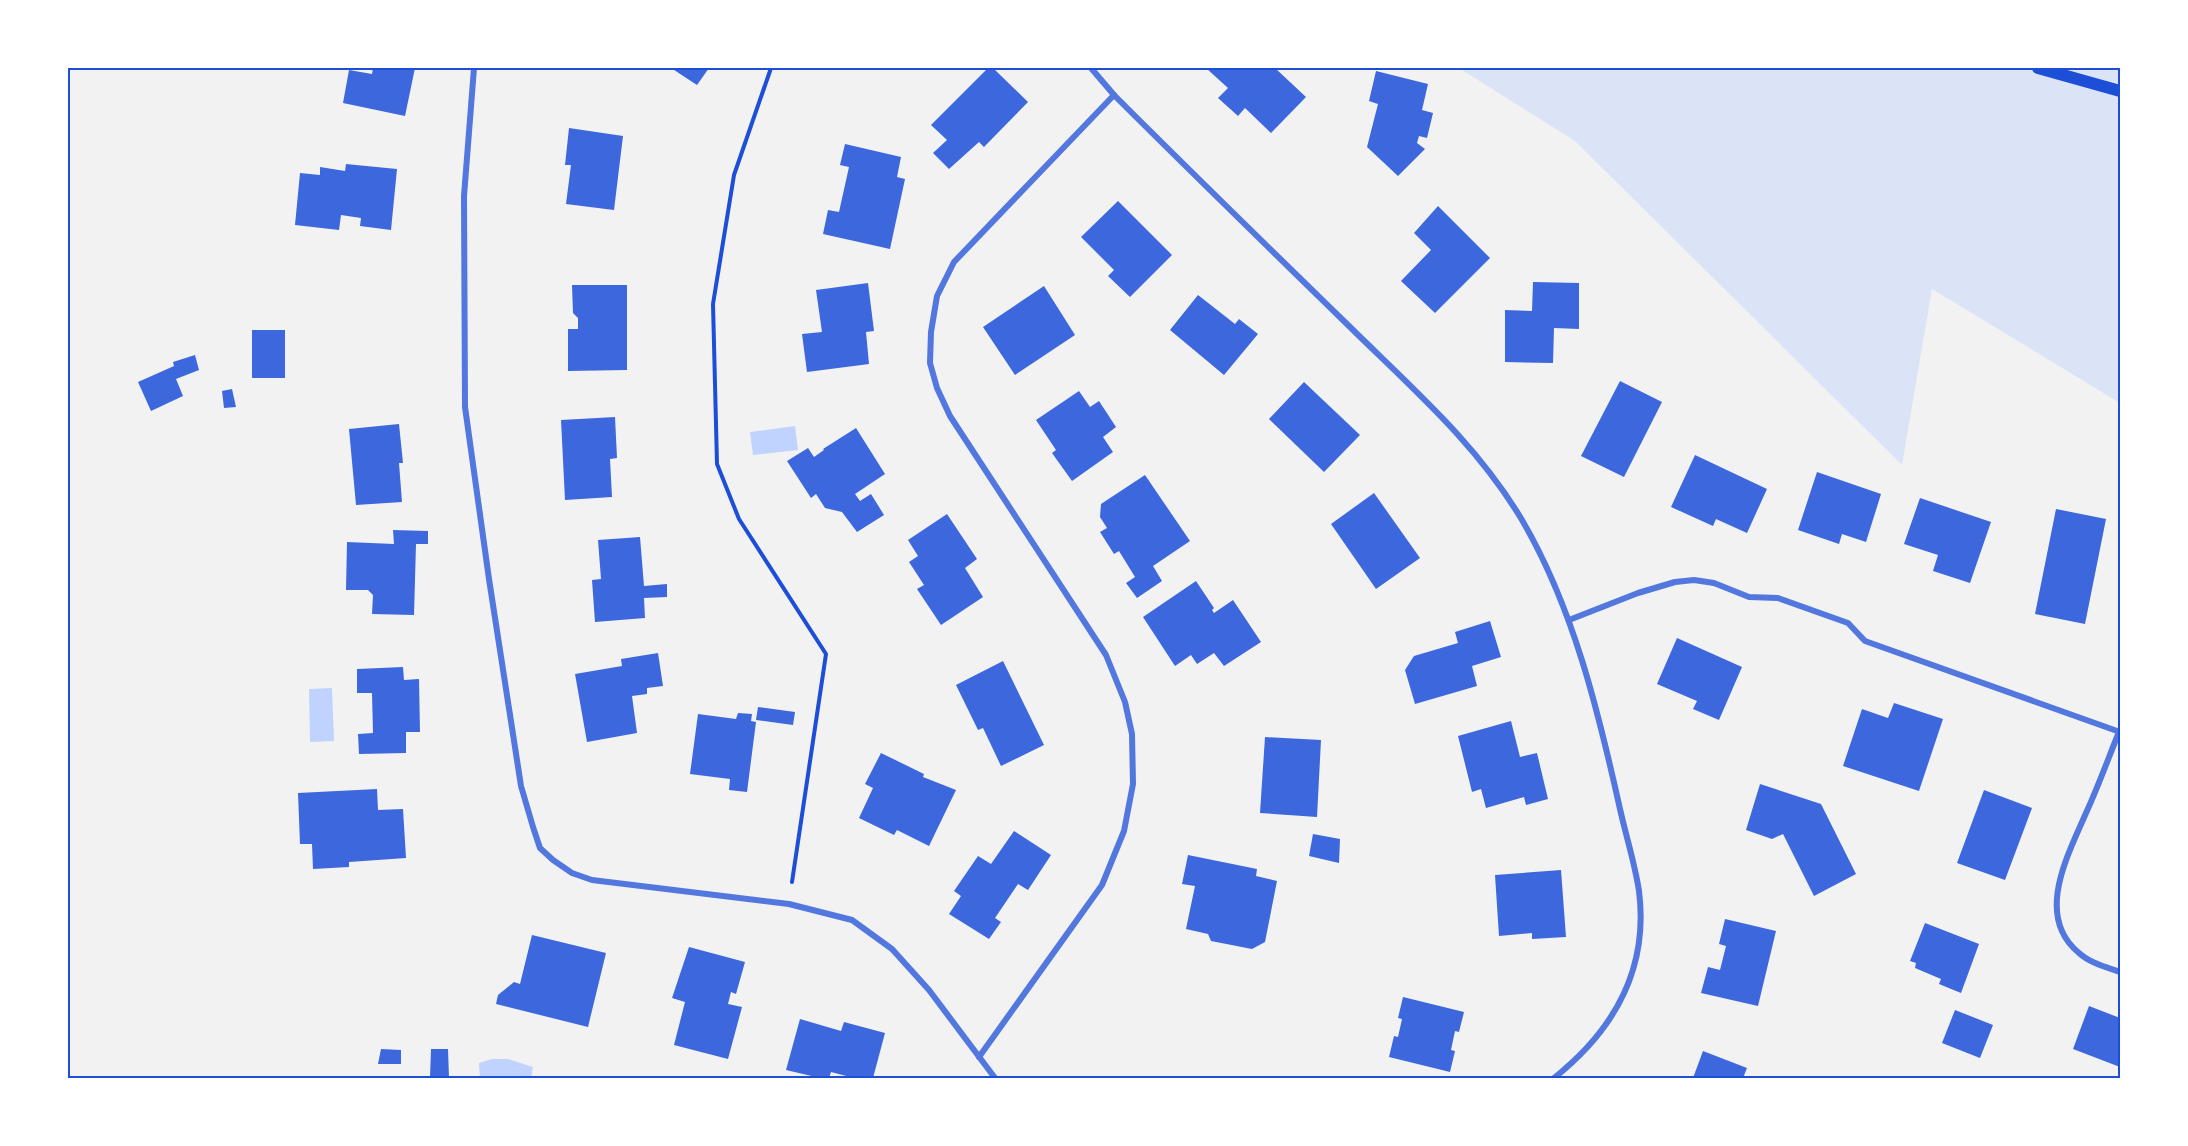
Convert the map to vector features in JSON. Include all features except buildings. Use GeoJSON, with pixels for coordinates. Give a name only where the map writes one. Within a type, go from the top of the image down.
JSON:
{"type":"FeatureCollection","features":[{"type":"Feature","properties":{"kind":"main road"},"geometry":{"type":"LineString","coordinates":[[2038,68],[2121,91]]}},
{"type":"Feature","properties":{"kind":"street"},"geometry":{"type":"LineString","coordinates":[[474,68],[464,196],[465,407],[521,786],[540,848],[572,873],[592,880],[789,904],[852,920],[892,949],[929,990],[995,1078]]}},
{"type":"Feature","properties":{"kind":"street"},"geometry":{"type":"LineString","coordinates":[[1091,68],[1114,95],[1464,439],[1521,519],[1555,584],[1569,620],[1611,768],[1639,891],[1640,929],[1626,991],[1593,1044],[1554,1078]]}},
{"type":"Feature","properties":{"kind":"street"},"geometry":{"type":"LineString","coordinates":[[979,1057],[1102,885],[1126,822],[1133,784],[1132,734],[1125,702],[1106,655],[950,416],[930,363],[936,296],[954,262],[1114,95]]}},
{"type":"Feature","properties":{"kind":"street"},"geometry":{"type":"LineString","coordinates":[[1569,620],[1676,582],[1704,581],[1749,597],[1778,598],[1818,612],[1848,623],[1865,641],[2120,732],[2060,878],[2056,916],[2064,934],[2078,952],[2092,962],[2121,972]]}},
{"type":"Feature","properties":{"kind":"path"},"geometry":{"type":"LineString","coordinates":[[771,68],[734,175],[713,304],[717,464],[739,519],[826,654],[789,904]]}},
{"type":"Feature","properties":{"kind":"shaded area"},"geometry":{"type":"Polygon","coordinates":[[[1459,68],[2120,68],[2120,403],[1932,289],[1902,465],[1575,141],[1459,68]]]}},
{"type":"Feature","properties":{"kind":"water"},"geometry":{"type":"Polygon","coordinates":[[[795,426],[798,450],[753,455],[750,432],[795,426]]]}},
{"type":"Feature","properties":{"kind":"water"},"geometry":{"type":"Polygon","coordinates":[[[332,688],[334,741],[310,742],[309,689],[332,688]]]}},
{"type":"Feature","properties":{"kind":"water"},"geometry":{"type":"Polygon","coordinates":[[[492,1059],[508,1059],[533,1067],[531,1078],[480,1078],[479,1063],[492,1059]]]}}]}
